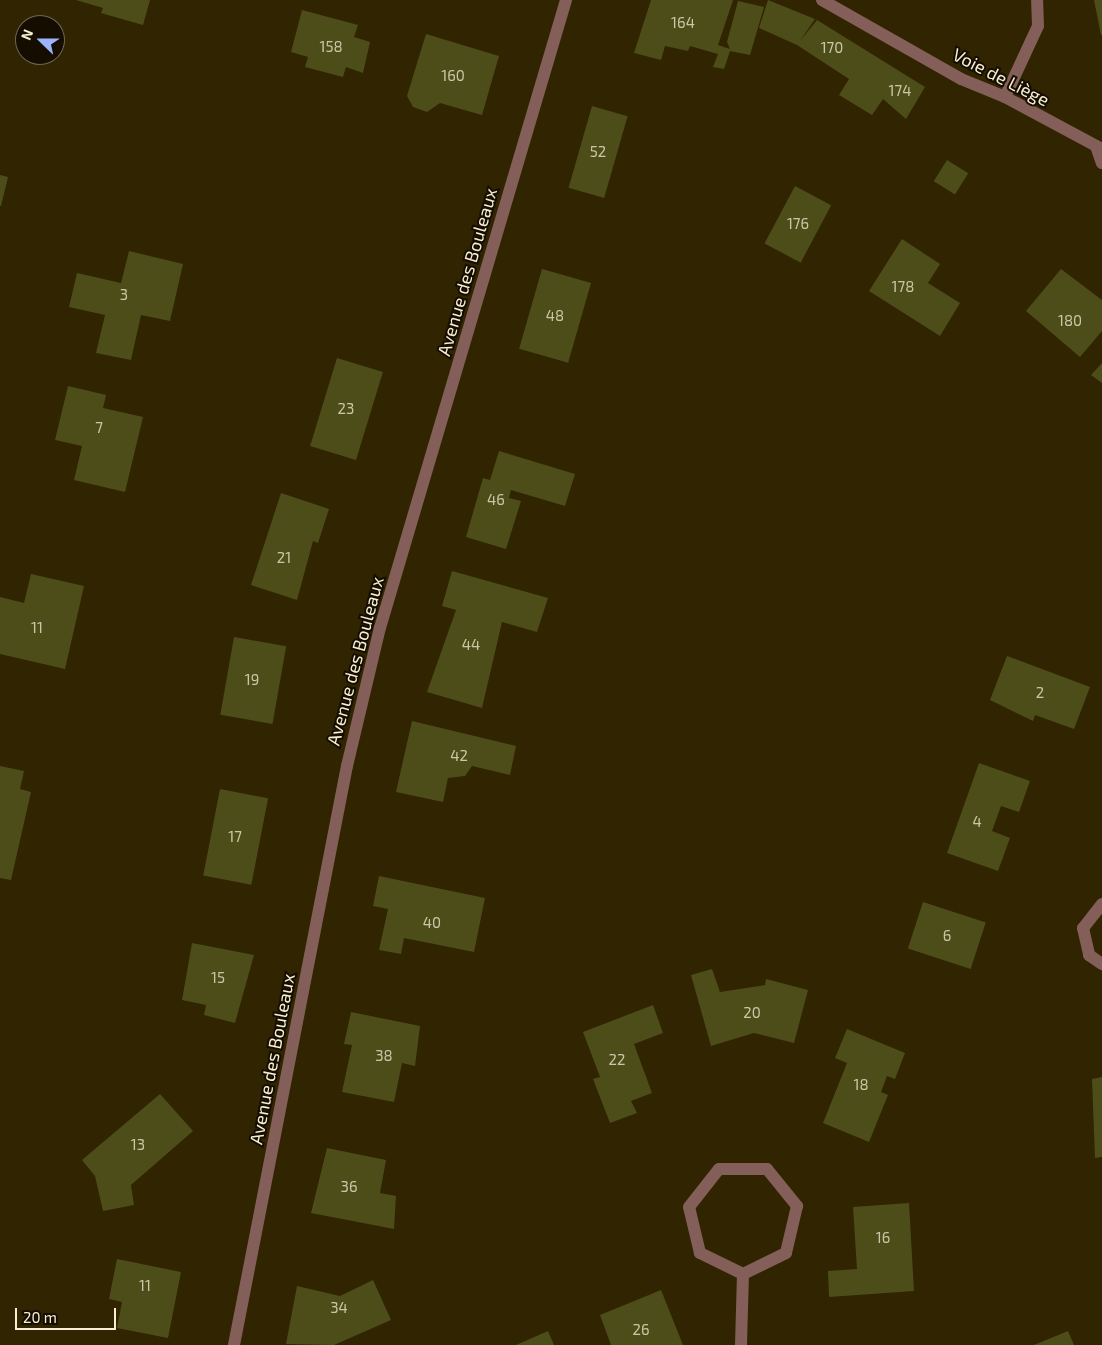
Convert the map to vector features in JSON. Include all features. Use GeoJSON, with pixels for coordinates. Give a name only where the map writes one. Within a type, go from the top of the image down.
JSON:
{"type":"FeatureCollection","features":[{"type":"Feature","properties":{"kind":"street","name":"Avenue des Bouleaux"},"geometry":{"type":"LineString","coordinates":[[234,1345],[346,766],[380,628],[566,0]]}},
{"type":"Feature","properties":{"kind":"street","name":"Voie de Liège"},"geometry":{"type":"LineString","coordinates":[[822,0],[961,80],[1005,97],[1099,148],[1102,163]]}},
{"type":"Feature","properties":{"kind":"street"},"geometry":{"type":"LineString","coordinates":[[1005,97],[1038,26],[1037,0]]}},
{"type":"Feature","properties":{"kind":"street"},"geometry":{"type":"LineString","coordinates":[[1102,904],[1083,928],[1088,955],[1102,964]]}},
{"type":"Feature","properties":{"kind":"street"},"geometry":{"type":"LineString","coordinates":[[719,1169],[767,1169],[796,1206],[786,1253],[743,1274],[700,1253],[689,1206],[719,1169]]}},
{"type":"Feature","properties":{"kind":"street"},"geometry":{"type":"LineString","coordinates":[[741,1345],[743,1274]]}},
{"type":"Feature","properties":{"kind":"building"},"geometry":{"type":"Polygon","coordinates":[[[76,0],[150,0],[143,25],[101,13],[103,8],[76,0]]]}},
{"type":"Feature","properties":{"kind":"building"},"geometry":{"type":"Polygon","coordinates":[[[651,0],[733,0],[718,45],[730,49],[727,42],[738,1],[764,7],[750,55],[730,51],[724,69],[713,67],[718,54],[690,46],[688,51],[665,46],[661,60],[634,53],[651,0]]]}},
{"type":"Feature","properties":{"kind":"building"},"geometry":{"type":"Polygon","coordinates":[[[768,0],[815,19],[800,41],[817,20],[925,87],[906,119],[883,99],[872,115],[839,95],[849,79],[797,45],[759,28],[768,0]]]}},
{"type":"Feature","properties":{"kind":"building"},"geometry":{"type":"Polygon","coordinates":[[[1094,0],[1102,0],[1102,35],[1101,35],[1094,0]]]}},
{"type":"Feature","properties":{"kind":"building"},"geometry":{"type":"Polygon","coordinates":[[[302,10],[358,25],[354,37],[370,42],[363,73],[346,67],[343,77],[305,67],[308,57],[291,52],[302,10]]]}},
{"type":"Feature","properties":{"kind":"building"},"geometry":{"type":"Polygon","coordinates":[[[426,34],[499,56],[482,115],[440,103],[427,112],[413,107],[407,96],[426,34]]]}},
{"type":"Feature","properties":{"kind":"building"},"geometry":{"type":"Polygon","coordinates":[[[592,106],[628,116],[604,198],[569,188],[592,106]]]}},
{"type":"Feature","properties":{"kind":"building"},"geometry":{"type":"Polygon","coordinates":[[[947,160],[968,173],[955,194],[934,181],[947,160]]]}},
{"type":"Feature","properties":{"kind":"building"},"geometry":{"type":"Polygon","coordinates":[[[0,175],[8,177],[1,206],[0,206],[0,175]]]}},
{"type":"Feature","properties":{"kind":"building"},"geometry":{"type":"Polygon","coordinates":[[[795,186],[831,205],[801,263],[764,243],[795,186]]]}},
{"type":"Feature","properties":{"kind":"building"},"geometry":{"type":"Polygon","coordinates":[[[902,239],[940,264],[928,283],[960,303],[940,336],[869,291],[902,239]]]}},
{"type":"Feature","properties":{"kind":"building"},"geometry":{"type":"Polygon","coordinates":[[[129,251],[183,264],[170,321],[141,315],[131,360],[96,353],[105,315],[69,307],[77,273],[121,283],[129,251]]]}},
{"type":"Feature","properties":{"kind":"building"},"geometry":{"type":"Polygon","coordinates":[[[542,269],[591,283],[568,363],[519,349],[542,269]]]}},
{"type":"Feature","properties":{"kind":"building"},"geometry":{"type":"Polygon","coordinates":[[[1061,269],[1102,300],[1102,331],[1080,357],[1026,311],[1061,269]]]}},
{"type":"Feature","properties":{"kind":"building"},"geometry":{"type":"Polygon","coordinates":[[[337,358],[383,372],[356,460],[310,446],[337,358]]]}},
{"type":"Feature","properties":{"kind":"building"},"geometry":{"type":"Polygon","coordinates":[[[1102,363],[1102,383],[1091,375],[1102,363]]]}},
{"type":"Feature","properties":{"kind":"building"},"geometry":{"type":"Polygon","coordinates":[[[68,386],[106,395],[103,408],[143,417],[125,492],[74,480],[82,446],[55,440],[68,386]]]}},
{"type":"Feature","properties":{"kind":"building"},"geometry":{"type":"Polygon","coordinates":[[[499,451],[575,474],[565,506],[511,490],[509,498],[521,501],[506,549],[466,537],[483,478],[490,480],[499,451]]]}},
{"type":"Feature","properties":{"kind":"building"},"geometry":{"type":"Polygon","coordinates":[[[281,493],[329,509],[318,543],[313,541],[297,600],[251,585],[281,493]]]}},
{"type":"Feature","properties":{"kind":"building"},"geometry":{"type":"Polygon","coordinates":[[[452,571],[548,598],[537,632],[502,622],[482,708],[427,692],[456,610],[442,606],[452,571]]]}},
{"type":"Feature","properties":{"kind":"building"},"geometry":{"type":"Polygon","coordinates":[[[31,574],[84,586],[65,669],[0,654],[0,597],[24,603],[31,574]]]}},
{"type":"Feature","properties":{"kind":"building"},"geometry":{"type":"Polygon","coordinates":[[[234,637],[286,646],[272,724],[220,715],[234,637]]]}},
{"type":"Feature","properties":{"kind":"building"},"geometry":{"type":"Polygon","coordinates":[[[1007,656],[1090,687],[1074,729],[1035,715],[1033,721],[990,700],[1007,656]]]}},
{"type":"Feature","properties":{"kind":"building"},"geometry":{"type":"Polygon","coordinates":[[[412,721],[516,746],[510,775],[472,766],[465,776],[448,778],[443,802],[396,792],[412,721]]]}},
{"type":"Feature","properties":{"kind":"building"},"geometry":{"type":"Polygon","coordinates":[[[979,763],[1030,781],[1019,812],[1001,806],[992,831],[1010,838],[998,871],[947,853],[979,763]]]}},
{"type":"Feature","properties":{"kind":"building"},"geometry":{"type":"Polygon","coordinates":[[[0,766],[24,771],[20,789],[31,792],[11,880],[0,878],[0,766]]]}},
{"type":"Feature","properties":{"kind":"building"},"geometry":{"type":"Polygon","coordinates":[[[220,789],[268,798],[251,885],[203,875],[220,789]]]}},
{"type":"Feature","properties":{"kind":"building"},"geometry":{"type":"Polygon","coordinates":[[[379,876],[485,898],[474,952],[404,938],[401,954],[379,950],[388,909],[373,906],[379,876]]]}},
{"type":"Feature","properties":{"kind":"building"},"geometry":{"type":"Polygon","coordinates":[[[923,902],[986,922],[971,969],[908,949],[923,902]]]}},
{"type":"Feature","properties":{"kind":"building"},"geometry":{"type":"Polygon","coordinates":[[[192,943],[254,955],[235,1023],[204,1015],[206,1005],[182,1000],[192,943]]]}},
{"type":"Feature","properties":{"kind":"building"},"geometry":{"type":"Polygon","coordinates":[[[712,969],[720,992],[765,985],[766,979],[808,990],[794,1043],[754,1033],[711,1046],[691,975],[712,969]]]}},
{"type":"Feature","properties":{"kind":"building"},"geometry":{"type":"Polygon","coordinates":[[[653,1005],[663,1033],[634,1044],[652,1093],[631,1101],[637,1113],[610,1123],[593,1079],[600,1077],[583,1032],[653,1005]]]}},
{"type":"Feature","properties":{"kind":"building"},"geometry":{"type":"Polygon","coordinates":[[[351,1012],[420,1026],[415,1066],[402,1063],[394,1102],[342,1092],[352,1045],[344,1044],[351,1012]]]}},
{"type":"Feature","properties":{"kind":"building"},"geometry":{"type":"Polygon","coordinates":[[[847,1029],[905,1053],[895,1079],[887,1076],[881,1092],[888,1095],[869,1142],[823,1123],[847,1063],[835,1058],[847,1029]]]}},
{"type":"Feature","properties":{"kind":"building"},"geometry":{"type":"Polygon","coordinates":[[[1102,1077],[1102,1157],[1095,1158],[1092,1079],[1102,1077]]]}},
{"type":"Feature","properties":{"kind":"building"},"geometry":{"type":"Polygon","coordinates":[[[160,1094],[193,1131],[131,1185],[134,1205],[103,1211],[95,1176],[82,1160],[160,1094]]]}},
{"type":"Feature","properties":{"kind":"building"},"geometry":{"type":"Polygon","coordinates":[[[327,1148],[386,1160],[380,1193],[396,1196],[394,1229],[311,1213],[327,1148]]]}},
{"type":"Feature","properties":{"kind":"building"},"geometry":{"type":"Polygon","coordinates":[[[909,1203],[914,1291],[829,1297],[828,1271],[857,1269],[853,1207],[909,1203]]]}},
{"type":"Feature","properties":{"kind":"building"},"geometry":{"type":"Polygon","coordinates":[[[117,1259],[181,1272],[168,1338],[117,1328],[122,1302],[109,1299],[117,1259]]]}},
{"type":"Feature","properties":{"kind":"building"},"geometry":{"type":"Polygon","coordinates":[[[373,1280],[391,1320],[334,1345],[286,1344],[297,1286],[340,1296],[373,1280]]]}},
{"type":"Feature","properties":{"kind":"building"},"geometry":{"type":"Polygon","coordinates":[[[661,1290],[683,1345],[611,1345],[600,1315],[661,1290]]]}},
{"type":"Feature","properties":{"kind":"building"},"geometry":{"type":"Polygon","coordinates":[[[548,1331],[554,1345],[516,1345],[548,1331]]]}},
{"type":"Feature","properties":{"kind":"building"},"geometry":{"type":"Polygon","coordinates":[[[1068,1331],[1074,1345],[1034,1345],[1068,1331]]]}}]}
